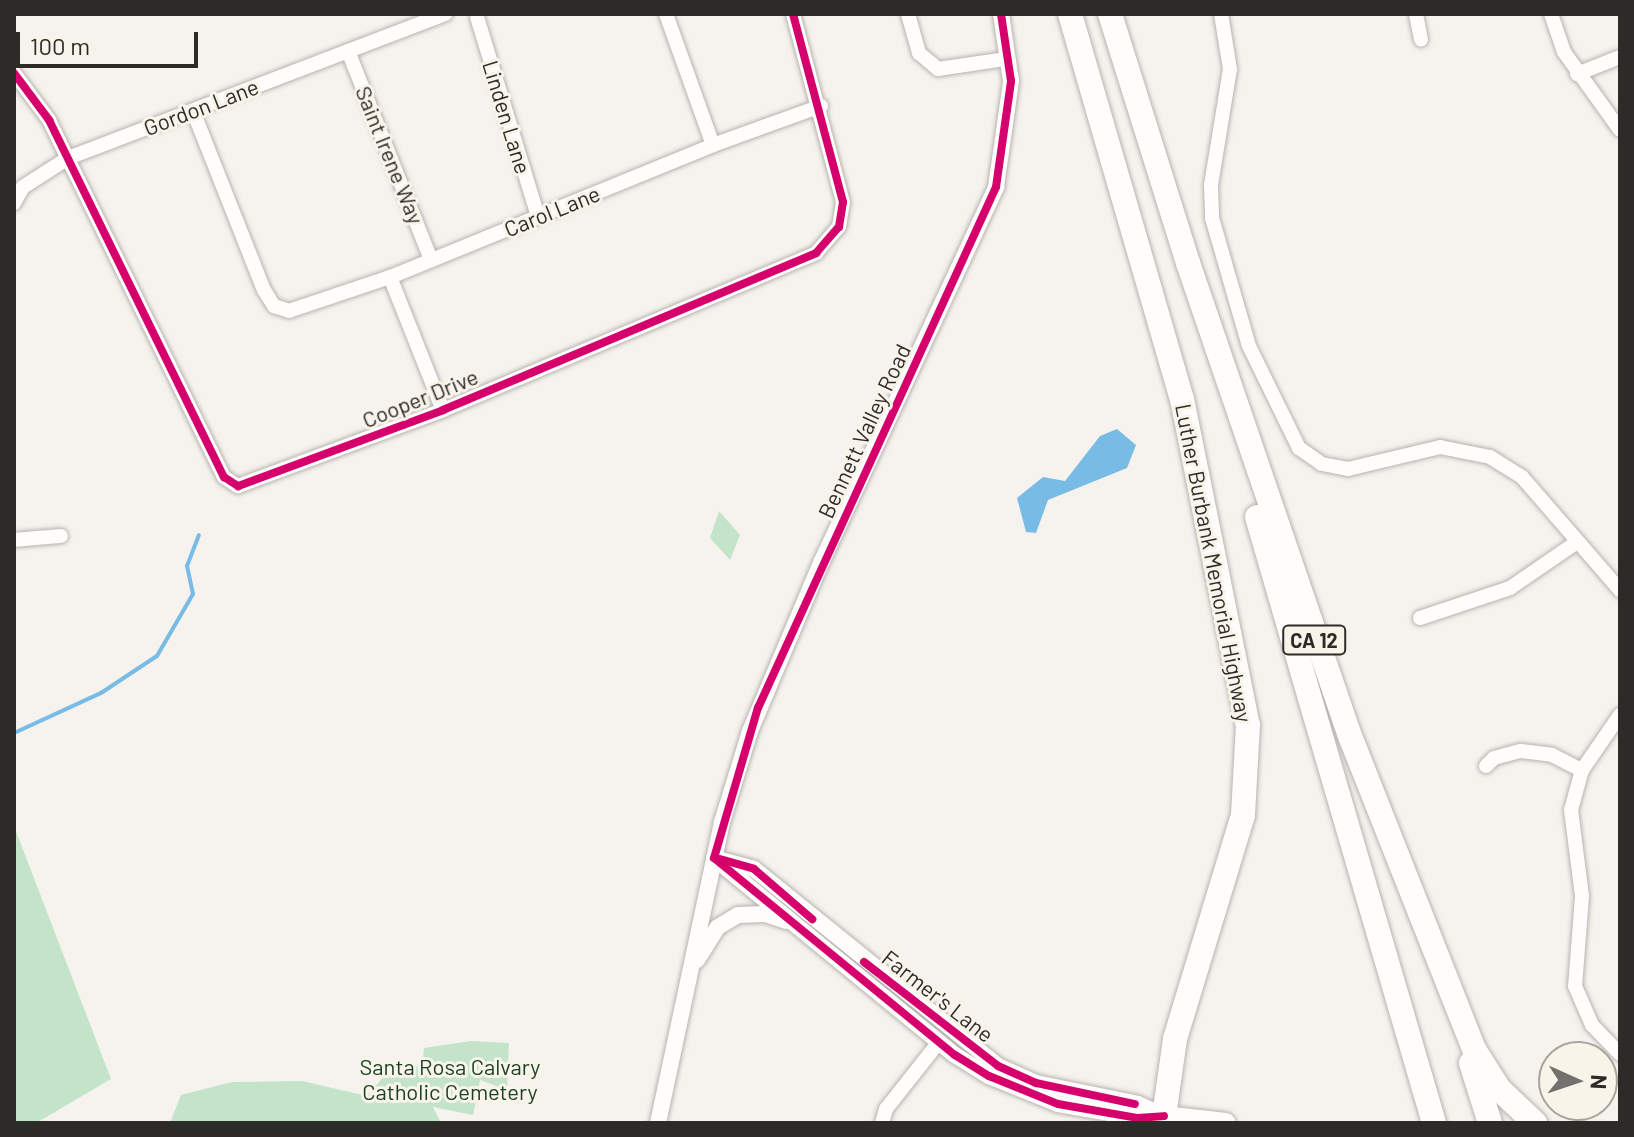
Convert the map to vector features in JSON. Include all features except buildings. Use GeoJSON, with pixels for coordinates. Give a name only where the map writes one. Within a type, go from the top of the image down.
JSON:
{"type":"FeatureCollection","features":[{"type":"Feature","properties":{"kind":"highway","name":"Luther Burbank Memorial Highway"},"geometry":{"type":"LineString","coordinates":[[1070,14],[1182,399],[1248,725],[1243,815],[1175,1039],[1165,1119]]}},
{"type":"Feature","properties":{"kind":"highway","name":"CA 12"},"geometry":{"type":"LineString","coordinates":[[1110,14],[1188,263],[1311,631],[1456,1010],[1490,1077],[1535,1123]]}},
{"type":"Feature","properties":{"kind":"highway"},"geometry":{"type":"LineString","coordinates":[[1118,14],[1136,95]]}},
{"type":"Feature","properties":{"kind":"highway"},"geometry":{"type":"LineString","coordinates":[[1188,263],[1367,907],[1434,1123]]}},
{"type":"Feature","properties":{"kind":"highway"},"geometry":{"type":"LineString","coordinates":[[1456,1010],[1490,1123]]}},
{"type":"Feature","properties":{"kind":"main road"},"geometry":{"type":"LineString","coordinates":[[1165,1119],[1226,1123]]}},
{"type":"Feature","properties":{"kind":"street","name":"Gordon Lane"},"geometry":{"type":"LineString","coordinates":[[14,203],[23,187],[68,158],[446,14]]}},
{"type":"Feature","properties":{"kind":"street"},"geometry":{"type":"LineString","coordinates":[[666,14],[713,145]]}},
{"type":"Feature","properties":{"kind":"street","name":"Cooper Drive"},"geometry":{"type":"LineString","coordinates":[[14,73],[32,91],[68,158],[229,484],[248,485],[443,410],[816,253],[842,221],[843,202],[821,106],[793,14]]}},
{"type":"Feature","properties":{"kind":"street"},"geometry":{"type":"LineString","coordinates":[[908,14],[919,53],[938,69],[999,60]]}},
{"type":"Feature","properties":{"kind":"street","name":"Bennett Valley Road"},"geometry":{"type":"LineString","coordinates":[[990,14],[1008,97]]}},
{"type":"Feature","properties":{"kind":"street","name":"Bennett Valley Road"},"geometry":{"type":"LineString","coordinates":[[658,1123],[714,858],[758,708],[992,200],[1003,160],[1010,68],[1001,14]]}},
{"type":"Feature","properties":{"kind":"street"},"geometry":{"type":"LineString","coordinates":[[1221,14],[1230,69],[1211,185],[1212,218],[1249,346],[1299,448],[1322,464],[1348,469],[1424,449],[1475,451],[1522,477],[1620,590]]}},
{"type":"Feature","properties":{"kind":"street"},"geometry":{"type":"LineString","coordinates":[[1416,14],[1421,40]]}},
{"type":"Feature","properties":{"kind":"street"},"geometry":{"type":"LineString","coordinates":[[1551,14],[1577,74],[1620,130]]}},
{"type":"Feature","properties":{"kind":"street","name":"Linden Lane"},"geometry":{"type":"LineString","coordinates":[[477,17],[538,217]]}},
{"type":"Feature","properties":{"kind":"street","name":"Saint Irene Way"},"geometry":{"type":"LineString","coordinates":[[348,51],[431,260]]}},
{"type":"Feature","properties":{"kind":"street"},"geometry":{"type":"LineString","coordinates":[[1577,74],[1620,57]]}},
{"type":"Feature","properties":{"kind":"street","name":"Carol Lane"},"geometry":{"type":"LineString","coordinates":[[193,111],[264,290],[281,310],[298,310],[390,277],[713,145],[821,106]]}},
{"type":"Feature","properties":{"kind":"street"},"geometry":{"type":"LineString","coordinates":[[390,277],[443,410]]}},
{"type":"Feature","properties":{"kind":"street"},"geometry":{"type":"LineString","coordinates":[[14,540],[61,536]]}},
{"type":"Feature","properties":{"kind":"street"},"geometry":{"type":"LineString","coordinates":[[1420,618],[1510,588],[1577,542]]}},
{"type":"Feature","properties":{"kind":"street"},"geometry":{"type":"LineString","coordinates":[[1620,715],[1582,770],[1571,810],[1582,896],[1575,986],[1592,1025],[1620,1054]]}},
{"type":"Feature","properties":{"kind":"street"},"geometry":{"type":"LineString","coordinates":[[1486,766],[1494,758],[1521,751],[1552,755],[1582,770]]}},
{"type":"Feature","properties":{"kind":"street"},"geometry":{"type":"LineString","coordinates":[[714,858],[939,1042],[989,1076],[1045,1100],[1100,1113],[1165,1119]]}},
{"type":"Feature","properties":{"kind":"street","name":"Farmer's Lane"},"geometry":{"type":"LineString","coordinates":[[714,858],[754,869],[998,1066],[1036,1083],[1138,1104],[1165,1119]]}},
{"type":"Feature","properties":{"kind":"street"},"geometry":{"type":"LineString","coordinates":[[689,972],[718,927],[738,915],[765,914],[798,925]]}},
{"type":"Feature","properties":{"kind":"street"},"geometry":{"type":"LineString","coordinates":[[882,1123],[886,1109],[939,1042]]}},
{"type":"Feature","properties":{"kind":"green space"},"geometry":{"type":"Polygon","coordinates":[[[719,511],[740,535],[730,560],[710,538],[719,511]]]}},
{"type":"Feature","properties":{"kind":"green space"},"geometry":{"type":"Polygon","coordinates":[[[14,826],[111,1079],[36,1123],[14,1123],[14,826]]]}},
{"type":"Feature","properties":{"kind":"green space","name":"Santa Rosa Calvary Catholic Cemetery"},"geometry":{"type":"Polygon","coordinates":[[[471,1041],[509,1043],[507,1090],[480,1080],[473,1115],[433,1107],[441,1123],[170,1123],[181,1095],[232,1082],[302,1081],[367,1096],[394,1065],[422,1067],[424,1048],[471,1041]]]}},
{"type":"Feature","properties":{"kind":"water"},"geometry":{"type":"Polygon","coordinates":[[[1117,429],[1136,445],[1127,468],[1048,500],[1036,533],[1026,532],[1017,498],[1043,477],[1065,481],[1100,436],[1117,429]]]}},
{"type":"Feature","properties":{"kind":"waterway"},"geometry":{"type":"LineString","coordinates":[[14,733],[101,693],[157,656],[193,594],[187,566],[199,535]]}},
{"type":"Feature","properties":{"kind":"cycle path"},"geometry":{"type":"LineString","coordinates":[[14,73],[49,120],[224,477],[238,486],[443,410],[816,253],[839,227],[843,202],[793,14]]}},
{"type":"Feature","properties":{"kind":"cycle path"},"geometry":{"type":"LineString","coordinates":[[714,858],[758,708],[996,187],[1011,81],[1001,14]]}},
{"type":"Feature","properties":{"kind":"cycle path"},"geometry":{"type":"LineString","coordinates":[[714,858],[955,1055],[989,1076],[1058,1104],[1137,1118],[1164,1116]]}},
{"type":"Feature","properties":{"kind":"cycle path"},"geometry":{"type":"LineString","coordinates":[[720,859],[754,869],[812,919]]}},
{"type":"Feature","properties":{"kind":"cycle path"},"geometry":{"type":"LineString","coordinates":[[864,962],[998,1066],[1036,1083],[1135,1104]]}}]}
